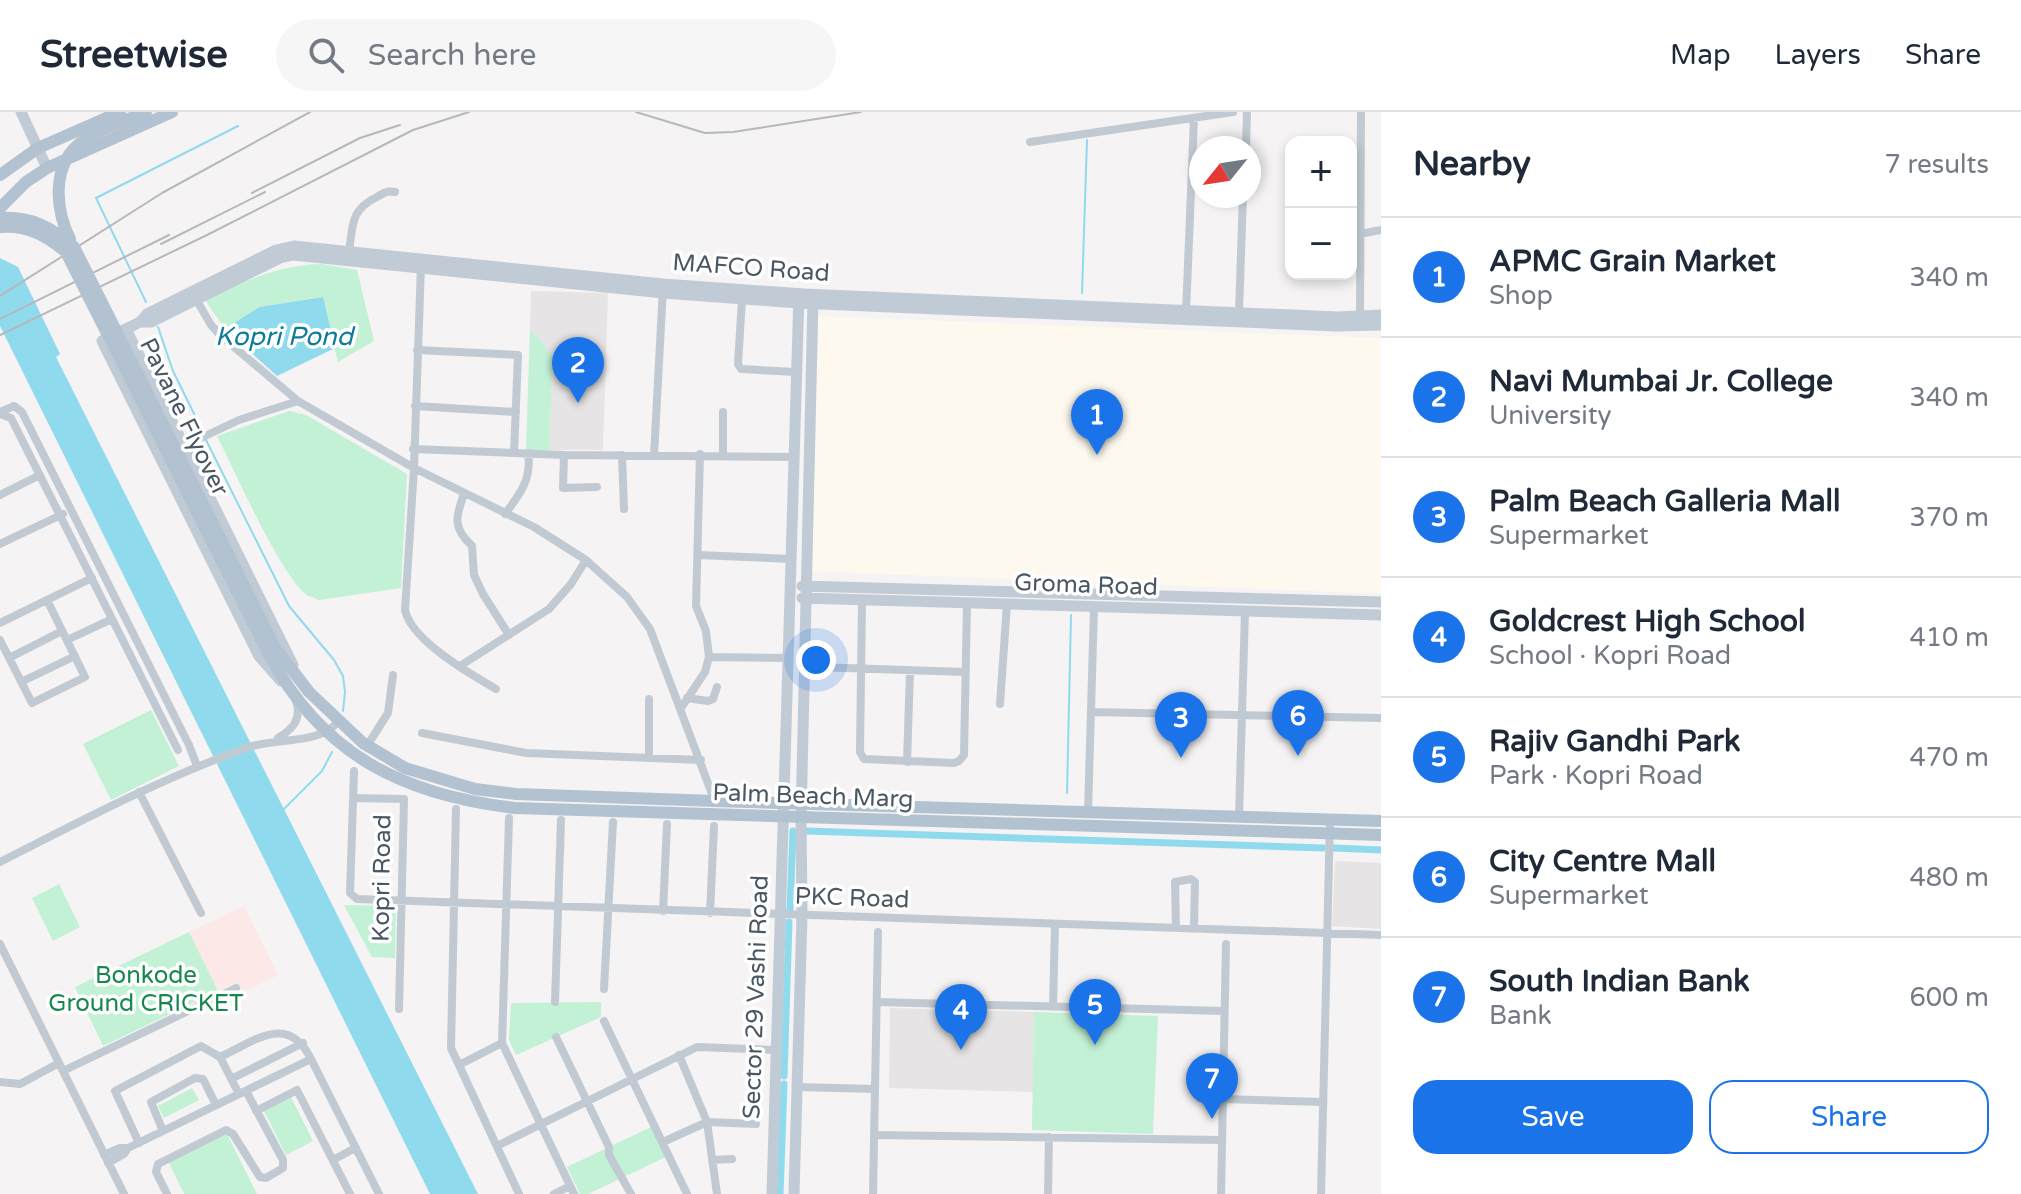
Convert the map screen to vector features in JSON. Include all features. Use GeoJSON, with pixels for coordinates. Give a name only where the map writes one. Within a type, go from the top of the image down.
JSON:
{"type":"FeatureCollection","features":[{"type":"Feature","properties":{"kind":"main road"},"geometry":{"type":"LineString","coordinates":[[21,112],[47,168]]}},
{"type":"Feature","properties":{"kind":"main road"},"geometry":{"type":"LineString","coordinates":[[0,175],[38,148],[120,112]]}},
{"type":"Feature","properties":{"kind":"main road"},"geometry":{"type":"LineString","coordinates":[[74,247],[58,204],[58,189],[66,161],[84,140],[146,112]]}},
{"type":"Feature","properties":{"kind":"main road"},"geometry":{"type":"LineString","coordinates":[[0,208],[26,182],[47,168],[172,112]]}},
{"type":"Feature","properties":{"kind":"main road","name":"Pavane Flyover"},"geometry":{"type":"LineString","coordinates":[[0,218],[40,223],[74,247],[272,651],[284,684]]}},
{"type":"Feature","properties":{"kind":"main road","name":"Pavane Flyover"},"geometry":{"type":"LineString","coordinates":[[0,227],[37,232],[66,252],[272,651],[298,676]]}},
{"type":"Feature","properties":{"kind":"main road","name":"MAFCO Road"},"geometry":{"type":"LineString","coordinates":[[284,684],[259,656],[102,341],[140,322],[147,314],[284,247],[349,252],[420,264]]}},
{"type":"Feature","properties":{"kind":"main road","name":"MAFCO Road"},"geometry":{"type":"LineString","coordinates":[[140,322],[151,322],[286,255],[420,264],[742,299],[813,298],[1337,321],[1381,315]]}},
{"type":"Feature","properties":{"kind":"main road","name":"MAFCO Road"},"geometry":{"type":"LineString","coordinates":[[663,289],[798,298]]}},
{"type":"Feature","properties":{"kind":"main road","name":"Sector 29 Vashi Road"},"geometry":{"type":"LineString","coordinates":[[772,1194],[798,298]]}},
{"type":"Feature","properties":{"kind":"main road","name":"Sector 29 Vashi Road"},"geometry":{"type":"LineString","coordinates":[[794,1194],[813,298]]}},
{"type":"Feature","properties":{"kind":"main road","name":"MAFCO Road"},"geometry":{"type":"LineString","coordinates":[[1186,315],[1239,313],[1381,325]]}},
{"type":"Feature","properties":{"kind":"main road"},"geometry":{"type":"LineString","coordinates":[[126,329],[298,676]]}},
{"type":"Feature","properties":{"kind":"main road","name":"Groma Road"},"geometry":{"type":"LineString","coordinates":[[790,592],[1381,602]]}},
{"type":"Feature","properties":{"kind":"main road","name":"Groma Road"},"geometry":{"type":"LineString","coordinates":[[806,592],[862,600],[1381,615]]}},
{"type":"Feature","properties":{"kind":"main road"},"geometry":{"type":"LineString","coordinates":[[1326,615],[1327,601]]}},
{"type":"Feature","properties":{"kind":"main road","name":"Palm Beach Marg"},"geometry":{"type":"LineString","coordinates":[[298,676],[338,722],[367,746],[405,768],[475,789],[516,794],[1381,821]]}},
{"type":"Feature","properties":{"kind":"main road","name":"Palm Beach Marg"},"geometry":{"type":"LineString","coordinates":[[284,684],[295,700],[355,755],[399,781],[472,803],[714,820],[784,817],[1381,835]]}},
{"type":"Feature","properties":{"kind":"street"},"geometry":{"type":"LineString","coordinates":[[1030,142],[1233,112]]}},
{"type":"Feature","properties":{"kind":"street"},"geometry":{"type":"LineString","coordinates":[[1246,136],[1247,112]]}},
{"type":"Feature","properties":{"kind":"street"},"geometry":{"type":"LineString","coordinates":[[1360,316],[1361,112]]}},
{"type":"Feature","properties":{"kind":"street"},"geometry":{"type":"LineString","coordinates":[[1186,315],[1194,118]]}},
{"type":"Feature","properties":{"kind":"street"},"geometry":{"type":"LineString","coordinates":[[349,252],[355,213],[363,204],[389,191],[395,192]]}},
{"type":"Feature","properties":{"kind":"street"},"geometry":{"type":"LineString","coordinates":[[1239,313],[1243,208]]}},
{"type":"Feature","properties":{"kind":"street"},"geometry":{"type":"LineString","coordinates":[[1360,234],[1381,230]]}},
{"type":"Feature","properties":{"kind":"street"},"geometry":{"type":"LineString","coordinates":[[420,264],[414,468],[405,610],[407,620],[434,647],[496,689]]}},
{"type":"Feature","properties":{"kind":"street"},"geometry":{"type":"LineString","coordinates":[[654,455],[663,289]]}},
{"type":"Feature","properties":{"kind":"street"},"geometry":{"type":"LineString","coordinates":[[196,299],[221,336],[298,401],[414,468],[534,527],[586,560],[627,597],[650,629],[715,801],[710,913]]}},
{"type":"Feature","properties":{"kind":"street"},"geometry":{"type":"LineString","coordinates":[[742,299],[738,364],[741,369],[796,372]]}},
{"type":"Feature","properties":{"kind":"street"},"geometry":{"type":"LineString","coordinates":[[417,350],[518,355],[514,453]]}},
{"type":"Feature","properties":{"kind":"street"},"geometry":{"type":"LineString","coordinates":[[184,446],[212,431],[298,401]]}},
{"type":"Feature","properties":{"kind":"street"},"geometry":{"type":"LineString","coordinates":[[0,413],[14,406],[22,412],[199,765]]}},
{"type":"Feature","properties":{"kind":"street"},"geometry":{"type":"LineString","coordinates":[[415,406],[516,412]]}},
{"type":"Feature","properties":{"kind":"street"},"geometry":{"type":"LineString","coordinates":[[723,412],[723,455]]}},
{"type":"Feature","properties":{"kind":"street"},"geometry":{"type":"LineString","coordinates":[[0,413],[11,418],[178,750]]}},
{"type":"Feature","properties":{"kind":"street"},"geometry":{"type":"LineString","coordinates":[[413,449],[564,455],[794,457]]}},
{"type":"Feature","properties":{"kind":"street"},"geometry":{"type":"LineString","coordinates":[[505,514],[528,479],[528,453]]}},
{"type":"Feature","properties":{"kind":"street"},"geometry":{"type":"LineString","coordinates":[[681,708],[705,672],[709,657],[709,643],[696,606],[700,454]]}},
{"type":"Feature","properties":{"kind":"street"},"geometry":{"type":"LineString","coordinates":[[564,455],[563,488],[597,487]]}},
{"type":"Feature","properties":{"kind":"street"},"geometry":{"type":"LineString","coordinates":[[622,455],[624,509]]}},
{"type":"Feature","properties":{"kind":"street"},"geometry":{"type":"LineString","coordinates":[[0,495],[40,475]]}},
{"type":"Feature","properties":{"kind":"street"},"geometry":{"type":"LineString","coordinates":[[464,494],[457,524],[463,539],[472,546],[474,575],[509,635]]}},
{"type":"Feature","properties":{"kind":"street"},"geometry":{"type":"LineString","coordinates":[[0,544],[71,510]]}},
{"type":"Feature","properties":{"kind":"street"},"geometry":{"type":"LineString","coordinates":[[698,555],[791,559]]}},
{"type":"Feature","properties":{"kind":"street"},"geometry":{"type":"LineString","coordinates":[[460,666],[549,609],[571,584],[586,560]]}},
{"type":"Feature","properties":{"kind":"street"},"geometry":{"type":"LineString","coordinates":[[0,623],[92,578]]}},
{"type":"Feature","properties":{"kind":"street"},"geometry":{"type":"LineString","coordinates":[[0,640],[32,703],[85,677],[47,600]]}},
{"type":"Feature","properties":{"kind":"street"},"geometry":{"type":"LineString","coordinates":[[862,600],[860,755],[864,759],[907,762],[954,763],[963,758],[967,604]]}},
{"type":"Feature","properties":{"kind":"street"},"geometry":{"type":"LineString","coordinates":[[1000,704],[1007,604]]}},
{"type":"Feature","properties":{"kind":"street"},"geometry":{"type":"LineString","coordinates":[[1088,813],[1094,608]]}},
{"type":"Feature","properties":{"kind":"street"},"geometry":{"type":"LineString","coordinates":[[1239,816],[1245,612]]}},
{"type":"Feature","properties":{"kind":"street"},"geometry":{"type":"LineString","coordinates":[[67,640],[112,619]]}},
{"type":"Feature","properties":{"kind":"street"},"geometry":{"type":"LineString","coordinates":[[9,658],[62,631]]}},
{"type":"Feature","properties":{"kind":"street"},"geometry":{"type":"LineString","coordinates":[[21,682],[75,656]]}},
{"type":"Feature","properties":{"kind":"street"},"geometry":{"type":"LineString","coordinates":[[709,657],[788,658]]}},
{"type":"Feature","properties":{"kind":"street"},"geometry":{"type":"LineString","coordinates":[[816,667],[965,672]]}},
{"type":"Feature","properties":{"kind":"street"},"geometry":{"type":"LineString","coordinates":[[907,762],[910,671]]}},
{"type":"Feature","properties":{"kind":"street"},"geometry":{"type":"LineString","coordinates":[[367,746],[388,713],[393,675]]}},
{"type":"Feature","properties":{"kind":"street"},"geometry":{"type":"LineString","coordinates":[[687,698],[708,701],[713,699],[717,687]]}},
{"type":"Feature","properties":{"kind":"street"},"geometry":{"type":"LineString","coordinates":[[649,699],[649,758]]}},
{"type":"Feature","properties":{"kind":"street"},"geometry":{"type":"LineString","coordinates":[[274,741],[296,722],[299,712],[295,700]]}},
{"type":"Feature","properties":{"kind":"street"},"geometry":{"type":"LineString","coordinates":[[1091,712],[1381,718]]}},
{"type":"Feature","properties":{"kind":"street"},"geometry":{"type":"LineString","coordinates":[[0,862],[199,765],[257,744],[312,737],[328,732],[338,722]]}},
{"type":"Feature","properties":{"kind":"street"},"geometry":{"type":"LineString","coordinates":[[422,733],[526,753],[701,760]]}},
{"type":"Feature","properties":{"kind":"street","name":"PKC Road"},"geometry":{"type":"LineString","coordinates":[[354,771],[351,896],[357,899],[1381,935]]}},
{"type":"Feature","properties":{"kind":"street"},"geometry":{"type":"LineString","coordinates":[[139,792],[201,913]]}},
{"type":"Feature","properties":{"kind":"street","name":"Kopri Road"},"geometry":{"type":"LineString","coordinates":[[354,798],[404,799],[399,1009]]}},
{"type":"Feature","properties":{"kind":"street"},"geometry":{"type":"LineString","coordinates":[[456,809],[451,1048],[519,1194]]}},
{"type":"Feature","properties":{"kind":"street"},"geometry":{"type":"LineString","coordinates":[[509,818],[502,1043],[572,1190],[554,1194]]}},
{"type":"Feature","properties":{"kind":"street"},"geometry":{"type":"LineString","coordinates":[[1321,1194],[1330,819]]}},
{"type":"Feature","properties":{"kind":"street"},"geometry":{"type":"LineString","coordinates":[[555,1002],[561,820]]}},
{"type":"Feature","properties":{"kind":"street"},"geometry":{"type":"LineString","coordinates":[[604,989],[613,822]]}},
{"type":"Feature","properties":{"kind":"street"},"geometry":{"type":"LineString","coordinates":[[663,911],[667,824]]}},
{"type":"Feature","properties":{"kind":"street"},"geometry":{"type":"LineString","coordinates":[[1176,928],[1175,882],[1191,879],[1195,882],[1194,928]]}},
{"type":"Feature","properties":{"kind":"street"},"geometry":{"type":"LineString","coordinates":[[1053,1007],[1055,924]]}},
{"type":"Feature","properties":{"kind":"street"},"geometry":{"type":"LineString","coordinates":[[873,1194],[878,932]]}},
{"type":"Feature","properties":{"kind":"street"},"geometry":{"type":"LineString","coordinates":[[0,944],[124,1194]]}},
{"type":"Feature","properties":{"kind":"street"},"geometry":{"type":"LineString","coordinates":[[1221,1194],[1226,944]]}},
{"type":"Feature","properties":{"kind":"street"},"geometry":{"type":"LineString","coordinates":[[0,1082],[20,1084],[236,988]]}},
{"type":"Feature","properties":{"kind":"street"},"geometry":{"type":"LineString","coordinates":[[877,1002],[1224,1011]]}},
{"type":"Feature","properties":{"kind":"street"},"geometry":{"type":"LineString","coordinates":[[604,1021],[687,1194]]}},
{"type":"Feature","properties":{"kind":"street"},"geometry":{"type":"LineString","coordinates":[[220,1057],[273,1032],[287,1032],[303,1043],[379,1194]]}},
{"type":"Feature","properties":{"kind":"street"},"geometry":{"type":"LineString","coordinates":[[556,1037],[609,1147],[609,1155],[631,1194]]}},
{"type":"Feature","properties":{"kind":"street"},"geometry":{"type":"LineString","coordinates":[[231,1079],[303,1043]]}},
{"type":"Feature","properties":{"kind":"street"},"geometry":{"type":"LineString","coordinates":[[459,1065],[502,1043]]}},
{"type":"Feature","properties":{"kind":"street"},"geometry":{"type":"LineString","coordinates":[[139,1143],[115,1091],[201,1046],[220,1057],[231,1079],[256,1111],[283,1160],[283,1168],[266,1178],[260,1177],[233,1134],[220,1131],[158,1164],[156,1172],[167,1194]]}},
{"type":"Feature","properties":{"kind":"street"},"geometry":{"type":"LineString","coordinates":[[497,1146],[697,1047],[776,1050]]}},
{"type":"Feature","properties":{"kind":"street"},"geometry":{"type":"LineString","coordinates":[[679,1055],[707,1122],[717,1194]]}},
{"type":"Feature","properties":{"kind":"street"},"geometry":{"type":"LineString","coordinates":[[106,1159],[124,1154],[128,1148],[311,1059]]}},
{"type":"Feature","properties":{"kind":"street"},"geometry":{"type":"LineString","coordinates":[[163,1131],[151,1102],[195,1078],[203,1079],[216,1105]]}},
{"type":"Feature","properties":{"kind":"street"},"geometry":{"type":"LineString","coordinates":[[797,1087],[875,1089]]}},
{"type":"Feature","properties":{"kind":"street"},"geometry":{"type":"LineString","coordinates":[[256,1111],[297,1090],[350,1194]]}},
{"type":"Feature","properties":{"kind":"street"},"geometry":{"type":"LineString","coordinates":[[1223,1099],[1323,1102]]}},
{"type":"Feature","properties":{"kind":"street"},"geometry":{"type":"LineString","coordinates":[[663,1142],[707,1122],[756,1124]]}},
{"type":"Feature","properties":{"kind":"street"},"geometry":{"type":"LineString","coordinates":[[874,1135],[1222,1140]]}},
{"type":"Feature","properties":{"kind":"street"},"geometry":{"type":"LineString","coordinates":[[1048,1194],[1049,1137]]}},
{"type":"Feature","properties":{"kind":"street"},"geometry":{"type":"LineString","coordinates":[[333,1160],[355,1148]]}},
{"type":"Feature","properties":{"kind":"street"},"geometry":{"type":"LineString","coordinates":[[712,1160],[732,1159]]}},
{"type":"Feature","properties":{"kind":"shaded area"},"geometry":{"type":"Polygon","coordinates":[[[531,291],[608,293],[603,450],[549,450],[553,356],[530,328],[531,291]]]}},
{"type":"Feature","properties":{"kind":"shaded area"},"geometry":{"type":"Polygon","coordinates":[[[818,316],[1381,338],[1381,594],[810,571],[818,316]]]}},
{"type":"Feature","properties":{"kind":"shaded area"},"geometry":{"type":"Polygon","coordinates":[[[1335,861],[1381,863],[1381,929],[1332,926],[1335,861]]]}},
{"type":"Feature","properties":{"kind":"shaded area"},"geometry":{"type":"Polygon","coordinates":[[[244,906],[278,975],[243,992],[237,982],[218,991],[189,932],[244,906]]]}},
{"type":"Feature","properties":{"kind":"shaded area"},"geometry":{"type":"Polygon","coordinates":[[[890,1008],[1034,1012],[1033,1092],[889,1088],[890,1008]]]}},
{"type":"Feature","properties":{"kind":"green space"},"geometry":{"type":"Polygon","coordinates":[[[321,264],[357,270],[374,341],[338,362],[322,297],[259,307],[225,329],[205,300],[275,271],[321,264]]]}},
{"type":"Feature","properties":{"kind":"green space"},"geometry":{"type":"Polygon","coordinates":[[[530,328],[553,356],[549,450],[526,450],[530,328]]]}},
{"type":"Feature","properties":{"kind":"green space"},"geometry":{"type":"Polygon","coordinates":[[[289,411],[306,415],[407,474],[401,588],[319,600],[307,595],[284,567],[217,436],[289,411]]]}},
{"type":"Feature","properties":{"kind":"green space"},"geometry":{"type":"Polygon","coordinates":[[[151,710],[179,766],[111,800],[83,744],[151,710]]]}},
{"type":"Feature","properties":{"kind":"green space"},"geometry":{"type":"Polygon","coordinates":[[[59,884],[80,927],[53,941],[32,898],[59,884]]]}},
{"type":"Feature","properties":{"kind":"green space"},"geometry":{"type":"Polygon","coordinates":[[[344,905],[396,906],[395,958],[372,957],[344,905]]]}},
{"type":"Feature","properties":{"kind":"green space","name":"Bonkode Ground CRICKET"},"geometry":{"type":"Polygon","coordinates":[[[189,932],[218,991],[103,1046],[75,987],[189,932]]]}},
{"type":"Feature","properties":{"kind":"green space"},"geometry":{"type":"Polygon","coordinates":[[[601,1002],[601,1017],[516,1055],[509,1040],[511,1003],[601,1002]]]}},
{"type":"Feature","properties":{"kind":"green space"},"geometry":{"type":"Polygon","coordinates":[[[1034,1012],[1158,1016],[1153,1134],[1032,1130],[1034,1012]]]}},
{"type":"Feature","properties":{"kind":"green space"},"geometry":{"type":"Polygon","coordinates":[[[192,1088],[199,1100],[164,1118],[158,1106],[192,1088]]]}},
{"type":"Feature","properties":{"kind":"green space"},"geometry":{"type":"Polygon","coordinates":[[[291,1097],[313,1141],[286,1155],[264,1111],[291,1097]]]}},
{"type":"Feature","properties":{"kind":"green space"},"geometry":{"type":"Polygon","coordinates":[[[651,1127],[666,1157],[588,1194],[580,1194],[567,1167],[651,1127]]]}},
{"type":"Feature","properties":{"kind":"green space"},"geometry":{"type":"Polygon","coordinates":[[[225,1130],[257,1194],[184,1194],[167,1159],[225,1130]]]}},
{"type":"Feature","properties":{"kind":"water"},"geometry":{"type":"Polygon","coordinates":[[[0,258],[18,267],[60,354],[56,357],[478,1194],[430,1194],[0,326],[0,258]]]}},
{"type":"Feature","properties":{"kind":"water","name":"Kopri Pond"},"geometry":{"type":"Polygon","coordinates":[[[323,297],[335,348],[277,376],[225,329],[259,307],[323,297]]]}},
{"type":"Feature","properties":{"kind":"waterway"},"geometry":{"type":"LineString","coordinates":[[146,302],[96,198],[238,126]]}},
{"type":"Feature","properties":{"kind":"waterway"},"geometry":{"type":"LineString","coordinates":[[1082,293],[1087,140]]}},
{"type":"Feature","properties":{"kind":"waterway"},"geometry":{"type":"LineString","coordinates":[[158,327],[173,371],[203,432]]}},
{"type":"Feature","properties":{"kind":"waterway"},"geometry":{"type":"LineString","coordinates":[[205,438],[289,606],[334,660],[343,676],[343,711]]}},
{"type":"Feature","properties":{"kind":"waterway"},"geometry":{"type":"LineString","coordinates":[[1067,793],[1071,615]]}},
{"type":"Feature","properties":{"kind":"waterway"},"geometry":{"type":"LineString","coordinates":[[282,811],[322,771],[332,752]]}},
{"type":"Feature","properties":{"kind":"waterway"},"geometry":{"type":"LineString","coordinates":[[790,910],[793,831]]}},
{"type":"Feature","properties":{"kind":"waterway"},"geometry":{"type":"LineString","coordinates":[[807,831],[1323,848]]}},
{"type":"Feature","properties":{"kind":"waterway"},"geometry":{"type":"LineString","coordinates":[[1334,848],[1381,850]]}},
{"type":"Feature","properties":{"kind":"waterway"},"geometry":{"type":"LineString","coordinates":[[784,1076],[789,922]]}},
{"type":"Feature","properties":{"kind":"waterway"},"geometry":{"type":"LineString","coordinates":[[780,1194],[784,1084]]}},
{"type":"Feature","properties":{"kind":"railway"},"geometry":{"type":"LineString","coordinates":[[0,296],[162,193],[310,112]]}},
{"type":"Feature","properties":{"kind":"railway"},"geometry":{"type":"LineString","coordinates":[[0,335],[207,235],[413,130],[469,112]]}},
{"type":"Feature","properties":{"kind":"railway"},"geometry":{"type":"LineString","coordinates":[[636,112],[705,133],[733,132],[861,112]]}},
{"type":"Feature","properties":{"kind":"railway"},"geometry":{"type":"LineString","coordinates":[[252,193],[360,138],[400,125]]}},
{"type":"Feature","properties":{"kind":"railway"},"geometry":{"type":"LineString","coordinates":[[161,244],[265,192]]}},
{"type":"Feature","properties":{"kind":"railway"},"geometry":{"type":"LineString","coordinates":[[0,319],[169,235]]}},
{"type":"Feature","properties":{"kind":"place","name":"Navi Mumbai Jr. College"},"geometry":{"type":"Point","coordinates":[578,403]}},
{"type":"Feature","properties":{"kind":"place","name":"APMC Grain Market"},"geometry":{"type":"Point","coordinates":[1097,455]}},
{"type":"Feature","properties":{"kind":"place","name":"City Centre Mall"},"geometry":{"type":"Point","coordinates":[1298,756]}},
{"type":"Feature","properties":{"kind":"place","name":"Palm Beach Galleria Mall"},"geometry":{"type":"Point","coordinates":[1181,758]}},
{"type":"Feature","properties":{"kind":"place","name":"Rajiv Gandhi Park"},"geometry":{"type":"Point","coordinates":[1095,1045]}},
{"type":"Feature","properties":{"kind":"place","name":"Goldcrest High School"},"geometry":{"type":"Point","coordinates":[961,1050]}},
{"type":"Feature","properties":{"kind":"place","name":"South Indian Bank"},"geometry":{"type":"Point","coordinates":[1212,1119]}}]}
